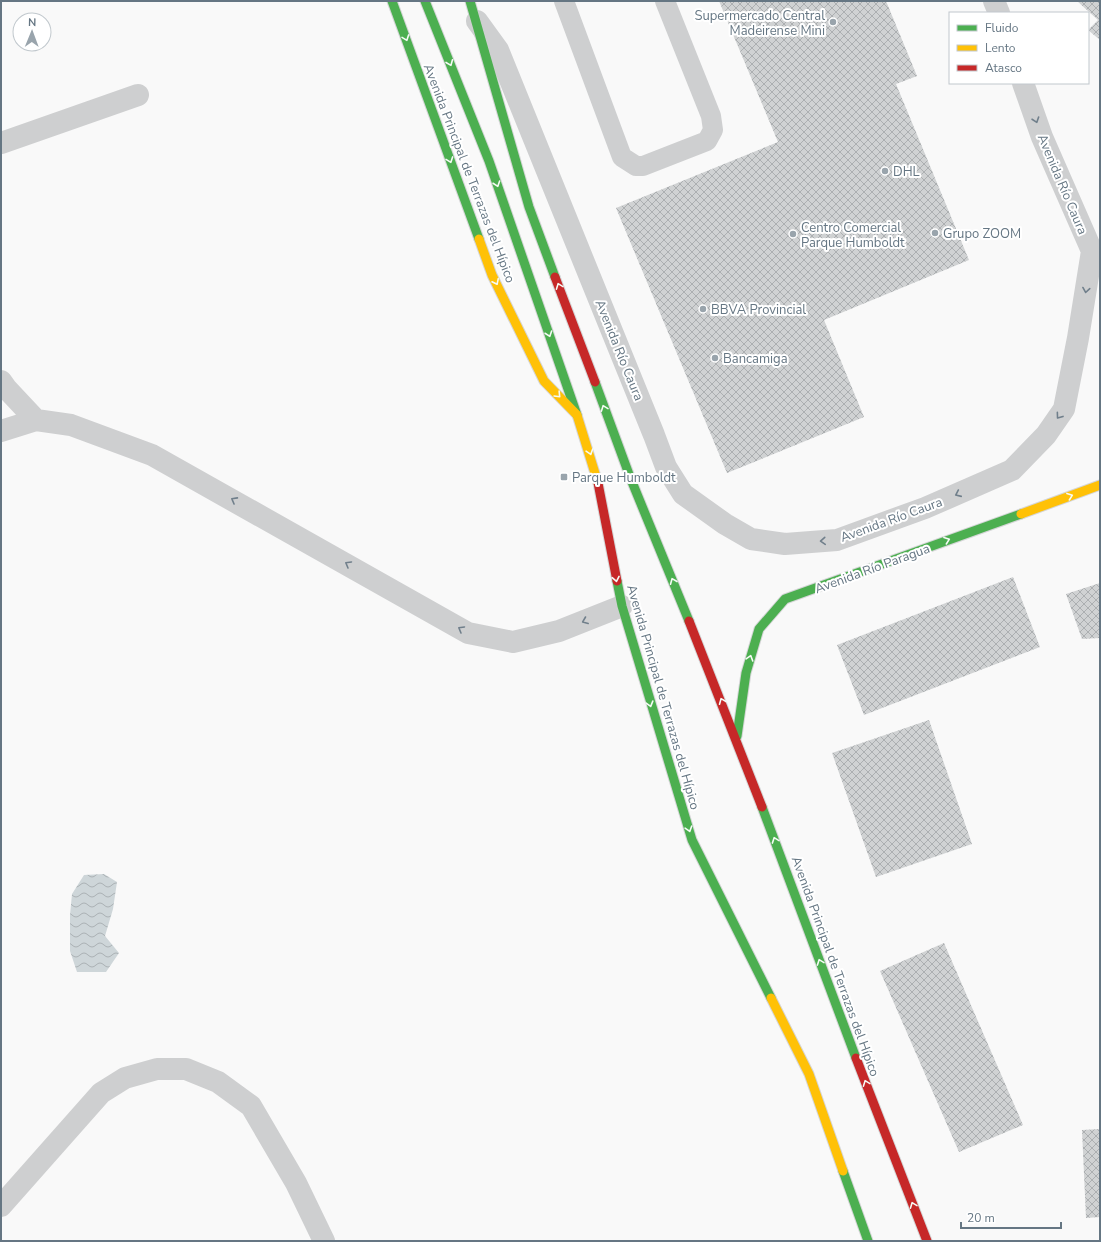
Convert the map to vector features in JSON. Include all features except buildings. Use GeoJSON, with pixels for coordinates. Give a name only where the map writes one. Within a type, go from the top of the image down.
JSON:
{"type":"FeatureCollection","features":[{"type":"Feature","properties":{"kind":"main road","name":"Avenida Principal de Terrazas del Hípico"},"geometry":{"type":"LineString","coordinates":[[392,1],[492,275],[544,381],[577,415],[596,473],[622,606],[692,840],[809,1074],[868,1241]]}},
{"type":"Feature","properties":{"kind":"main road"},"geometry":{"type":"LineString","coordinates":[[425,1],[489,161],[577,415]]}},
{"type":"Feature","properties":{"kind":"main road","name":"Avenida Principal de Terrazas del Hípico"},"geometry":{"type":"LineString","coordinates":[[473,10],[529,207],[630,477],[736,737],[854,1052],[927,1241]]}},
{"type":"Feature","properties":{"kind":"main road","name":"Avenida Río Paragua"},"geometry":{"type":"LineString","coordinates":[[736,737],[746,673],[759,629],[785,599],[1100,485]]}},
{"type":"Feature","properties":{"kind":"street"},"geometry":{"type":"LineString","coordinates":[[994,1],[998,12]]}},
{"type":"Feature","properties":{"kind":"street","name":"Avenida Río Caura"},"geometry":{"type":"LineString","coordinates":[[473,10],[498,50],[654,434],[666,467],[683,494],[725,524],[751,538],[785,544],[837,540],[925,508],[1012,470],[1046,435],[1064,409],[1096,258],[1042,137],[1023,84]]}},
{"type":"Feature","properties":{"kind":"street"},"geometry":{"type":"LineString","coordinates":[[1,143],[138,95]]}},
{"type":"Feature","properties":{"kind":"street"},"geometry":{"type":"LineString","coordinates":[[1,381],[36,420]]}},
{"type":"Feature","properties":{"kind":"street"},"geometry":{"type":"LineString","coordinates":[[1,431],[36,420],[71,425],[152,454],[468,633],[513,642],[559,631],[622,606]]}},
{"type":"Feature","properties":{"kind":"street"},"geometry":{"type":"LineString","coordinates":[[1,1206],[101,1092],[125,1078],[157,1069],[186,1069],[218,1082],[251,1106],[296,1183],[324,1241]]}},
{"type":"Feature","properties":{"kind":"lane"},"geometry":{"type":"LineString","coordinates":[[564,1],[622,157],[636,166],[643,166],[707,141],[713,130],[710,116],[665,1]]}},
{"type":"Feature","properties":{"kind":"water"},"geometry":{"type":"Polygon","coordinates":[[[104,874],[117,882],[113,909],[105,936],[119,953],[106,972],[77,972],[70,951],[70,915],[72,894],[84,875],[104,874]]]}},
{"type":"Feature","properties":{"kind":"traffic: fast"},"geometry":{"type":"LineString","coordinates":[[392,1],[479,239]]}},
{"type":"Feature","properties":{"kind":"traffic: fast"},"geometry":{"type":"LineString","coordinates":[[425,1],[489,161],[577,415]]}},
{"type":"Feature","properties":{"kind":"traffic: fast"},"geometry":{"type":"LineString","coordinates":[[470,1],[529,207],[555,277]]}},
{"type":"Feature","properties":{"kind":"traffic: fast"},"geometry":{"type":"LineString","coordinates":[[595,382],[630,477],[689,621]]}},
{"type":"Feature","properties":{"kind":"traffic: fast"},"geometry":{"type":"LineString","coordinates":[[737,736],[746,673],[759,629],[785,599],[1021,514]]}},
{"type":"Feature","properties":{"kind":"traffic: fast"},"geometry":{"type":"LineString","coordinates":[[617,581],[622,606],[692,840],[771,998]]}},
{"type":"Feature","properties":{"kind":"traffic: fast"},"geometry":{"type":"LineString","coordinates":[[762,807],[856,1058]]}},
{"type":"Feature","properties":{"kind":"traffic: fast"},"geometry":{"type":"LineString","coordinates":[[843,1171],[868,1241]]}},
{"type":"Feature","properties":{"kind":"traffic: slow"},"geometry":{"type":"LineString","coordinates":[[479,239],[492,275],[544,381],[577,415],[598,483]]}},
{"type":"Feature","properties":{"kind":"traffic: slow"},"geometry":{"type":"LineString","coordinates":[[1021,514],[1100,485]]}},
{"type":"Feature","properties":{"kind":"traffic: slow"},"geometry":{"type":"LineString","coordinates":[[771,998],[809,1074],[843,1171]]}},
{"type":"Feature","properties":{"kind":"traffic: jam"},"geometry":{"type":"LineString","coordinates":[[555,277],[595,382]]}},
{"type":"Feature","properties":{"kind":"traffic: jam"},"geometry":{"type":"LineString","coordinates":[[598,483],[617,581]]}},
{"type":"Feature","properties":{"kind":"traffic: jam"},"geometry":{"type":"LineString","coordinates":[[689,621],[762,807]]}},
{"type":"Feature","properties":{"kind":"traffic: jam"},"geometry":{"type":"LineString","coordinates":[[856,1058],[927,1241]]}},
{"type":"Feature","properties":{"kind":"place","name":"Supermercado Central Madeirense Mini"},"geometry":{"type":"Point","coordinates":[833,22]}},
{"type":"Feature","properties":{"kind":"place","name":"DHL"},"geometry":{"type":"Point","coordinates":[885,171]}},
{"type":"Feature","properties":{"kind":"place","name":"Grupo ZOOM"},"geometry":{"type":"Point","coordinates":[935,233]}},
{"type":"Feature","properties":{"kind":"place","name":"Centro Comercial Parque Humboldt"},"geometry":{"type":"Point","coordinates":[793,234]}},
{"type":"Feature","properties":{"kind":"place","name":"BBVA Provincial"},"geometry":{"type":"Point","coordinates":[703,309]}},
{"type":"Feature","properties":{"kind":"place","name":"Bancamiga"},"geometry":{"type":"Point","coordinates":[715,358]}},
{"type":"Feature","properties":{"kind":"place","name":"Parque Humboldt"},"geometry":{"type":"Point","coordinates":[564,477]}}]}
